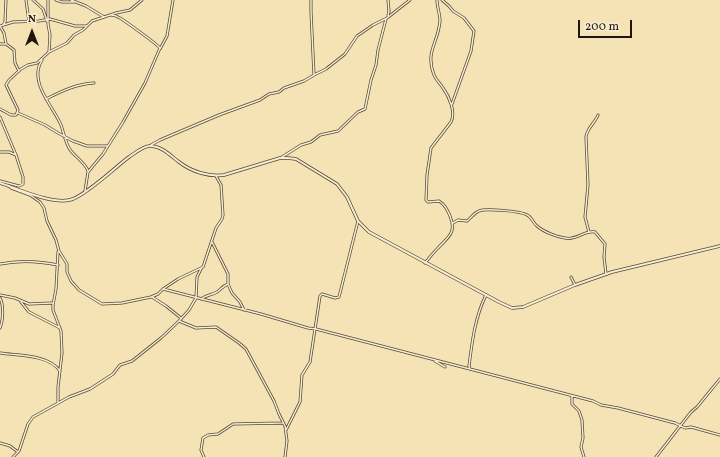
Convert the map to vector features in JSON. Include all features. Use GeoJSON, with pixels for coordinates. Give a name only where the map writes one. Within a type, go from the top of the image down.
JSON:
{"type":"FeatureCollection","features":[{"type":"Feature","properties":{"kind":"street"},"geometry":{"type":"LineString","coordinates":[[1,26],[5,22],[6,0]]}},
{"type":"Feature","properties":{"kind":"street"},"geometry":{"type":"LineString","coordinates":[[26,0],[29,22]]}},
{"type":"Feature","properties":{"kind":"street"},"geometry":{"type":"LineString","coordinates":[[33,0],[41,7],[48,20]]}},
{"type":"Feature","properties":{"kind":"street"},"geometry":{"type":"LineString","coordinates":[[48,0],[48,24],[50,35],[49,52]]}},
{"type":"Feature","properties":{"kind":"street"},"geometry":{"type":"LineString","coordinates":[[56,0],[64,3],[75,2]]}},
{"type":"Feature","properties":{"kind":"street"},"geometry":{"type":"LineString","coordinates":[[71,0],[86,6],[104,17]]}},
{"type":"Feature","properties":{"kind":"street"},"geometry":{"type":"LineString","coordinates":[[88,172],[85,165],[79,161],[70,150],[57,116],[46,99],[41,88],[39,67],[49,52],[64,45],[92,21],[111,14],[130,10],[142,0]]}},
{"type":"Feature","properties":{"kind":"street"},"geometry":{"type":"LineString","coordinates":[[85,191],[88,172],[108,146],[145,83],[167,36],[173,0]]}},
{"type":"Feature","properties":{"kind":"street"},"geometry":{"type":"LineString","coordinates":[[311,0],[314,74]]}},
{"type":"Feature","properties":{"kind":"street"},"geometry":{"type":"LineString","coordinates":[[4,184],[56,200],[72,199],[85,191],[135,153],[144,147],[151,146],[162,149],[188,168],[201,173],[216,176],[224,175],[280,158],[301,145],[311,142],[320,135],[338,131],[358,112],[365,110],[370,80],[376,65],[378,50],[389,11],[388,0]]}},
{"type":"Feature","properties":{"kind":"street"},"geometry":{"type":"LineString","coordinates":[[151,146],[160,140],[219,115],[260,100],[269,94],[279,92],[284,88],[304,81],[314,74],[330,67],[345,54],[357,36],[373,25],[387,18],[410,0]]}},
{"type":"Feature","properties":{"kind":"street"},"geometry":{"type":"LineString","coordinates":[[425,263],[449,238],[453,223],[447,208],[442,203],[437,201],[427,202],[426,200],[427,175],[431,150],[453,120],[451,105],[444,89],[435,78],[430,59],[430,54],[436,38],[440,20],[437,9],[437,0]]}},
{"type":"Feature","properties":{"kind":"street"},"geometry":{"type":"LineString","coordinates":[[442,0],[453,11],[464,18],[474,31],[471,51],[451,105]]}},
{"type":"Feature","properties":{"kind":"street"},"geometry":{"type":"LineString","coordinates":[[111,14],[122,19],[156,43],[160,49]]}},
{"type":"Feature","properties":{"kind":"street"},"geometry":{"type":"LineString","coordinates":[[1,26],[14,22],[48,20],[75,26],[87,26]]}},
{"type":"Feature","properties":{"kind":"street"},"geometry":{"type":"LineString","coordinates":[[1,26],[6,44]]}},
{"type":"Feature","properties":{"kind":"street"},"geometry":{"type":"LineString","coordinates":[[0,44],[6,44],[14,50],[15,63],[19,71]]}},
{"type":"Feature","properties":{"kind":"street"},"geometry":{"type":"LineString","coordinates":[[18,113],[6,85],[8,80],[27,66],[37,63],[43,59]]}},
{"type":"Feature","properties":{"kind":"street"},"geometry":{"type":"LineString","coordinates":[[46,99],[68,88],[82,84],[94,83]]}},
{"type":"Feature","properties":{"kind":"street"},"geometry":{"type":"LineString","coordinates":[[0,109],[10,115],[15,115],[18,113],[65,137],[85,145],[108,146]]}},
{"type":"Feature","properties":{"kind":"street"},"geometry":{"type":"LineString","coordinates":[[589,232],[585,217],[588,185],[586,137],[587,132],[596,122],[598,115]]}},
{"type":"Feature","properties":{"kind":"street"},"geometry":{"type":"LineString","coordinates":[[0,117],[16,155],[24,184],[19,186],[4,181],[0,182]]}},
{"type":"Feature","properties":{"kind":"street"},"geometry":{"type":"LineString","coordinates":[[0,152],[10,152],[16,155]]}},
{"type":"Feature","properties":{"kind":"street"},"geometry":{"type":"LineString","coordinates":[[280,158],[296,159],[337,184],[347,197],[358,221],[376,237],[509,307],[518,308],[528,306],[575,285],[606,274],[720,246]]}},
{"type":"Feature","properties":{"kind":"street"},"geometry":{"type":"LineString","coordinates":[[13,457],[18,452],[30,420],[41,412],[69,397],[90,389],[110,376],[119,366],[132,361],[161,338],[189,310],[196,298],[197,277],[201,268],[205,264],[211,241],[223,215],[221,185],[216,176]]}},
{"type":"Feature","properties":{"kind":"street"},"geometry":{"type":"LineString","coordinates":[[0,182],[30,195],[40,202],[44,208],[47,220],[55,236],[59,251],[67,264],[67,274],[73,284],[100,303],[122,303],[151,297],[158,294],[178,279],[201,268]]}},
{"type":"Feature","properties":{"kind":"street"},"geometry":{"type":"LineString","coordinates":[[453,223],[456,220],[467,221],[482,210],[499,211],[526,214],[530,216],[540,229],[564,238],[573,238],[589,232],[596,233],[605,244],[604,257],[606,274]]}},
{"type":"Feature","properties":{"kind":"street"},"geometry":{"type":"LineString","coordinates":[[286,430],[300,402],[302,376],[310,362],[320,295],[337,298],[339,297],[358,221]]}},
{"type":"Feature","properties":{"kind":"street"},"geometry":{"type":"LineString","coordinates":[[211,241],[228,274],[228,284],[232,293],[240,302],[244,310]]}},
{"type":"Feature","properties":{"kind":"street"},"geometry":{"type":"LineString","coordinates":[[58,403],[62,353],[60,328],[53,310],[53,303],[56,289],[59,251]]}},
{"type":"Feature","properties":{"kind":"street"},"geometry":{"type":"LineString","coordinates":[[0,264],[24,261],[58,265]]}},
{"type":"Feature","properties":{"kind":"street"},"geometry":{"type":"LineString","coordinates":[[571,277],[575,285]]}},
{"type":"Feature","properties":{"kind":"street"},"geometry":{"type":"LineString","coordinates":[[201,299],[217,292],[223,286],[228,284]]}},
{"type":"Feature","properties":{"kind":"street"},"geometry":{"type":"LineString","coordinates":[[163,289],[720,435]]}},
{"type":"Feature","properties":{"kind":"street"},"geometry":{"type":"LineString","coordinates":[[470,369],[469,366],[475,326],[486,295]]}},
{"type":"Feature","properties":{"kind":"street"},"geometry":{"type":"LineString","coordinates":[[0,328],[2,300],[0,296],[15,298],[31,304],[53,303]]}},
{"type":"Feature","properties":{"kind":"street"},"geometry":{"type":"LineString","coordinates":[[151,297],[166,306],[180,319],[196,328],[216,327],[243,345],[264,380],[284,423],[287,445],[285,457]]}},
{"type":"Feature","properties":{"kind":"street"},"geometry":{"type":"LineString","coordinates":[[21,301],[29,312],[60,328]]}},
{"type":"Feature","properties":{"kind":"street"},"geometry":{"type":"LineString","coordinates":[[0,353],[37,357],[56,366],[60,371]]}},
{"type":"Feature","properties":{"kind":"street"},"geometry":{"type":"LineString","coordinates":[[434,360],[445,367]]}},
{"type":"Feature","properties":{"kind":"street"},"geometry":{"type":"LineString","coordinates":[[656,457],[720,379]]}},
{"type":"Feature","properties":{"kind":"street"},"geometry":{"type":"LineString","coordinates":[[572,396],[572,404],[579,411],[582,420],[583,438],[581,447],[584,457]]}},
{"type":"Feature","properties":{"kind":"street"},"geometry":{"type":"LineString","coordinates":[[204,457],[201,448],[203,438],[206,435],[218,434],[233,424],[284,423]]}},
{"type":"Feature","properties":{"kind":"street"},"geometry":{"type":"LineString","coordinates":[[0,443],[10,446],[18,452]]}}]}
